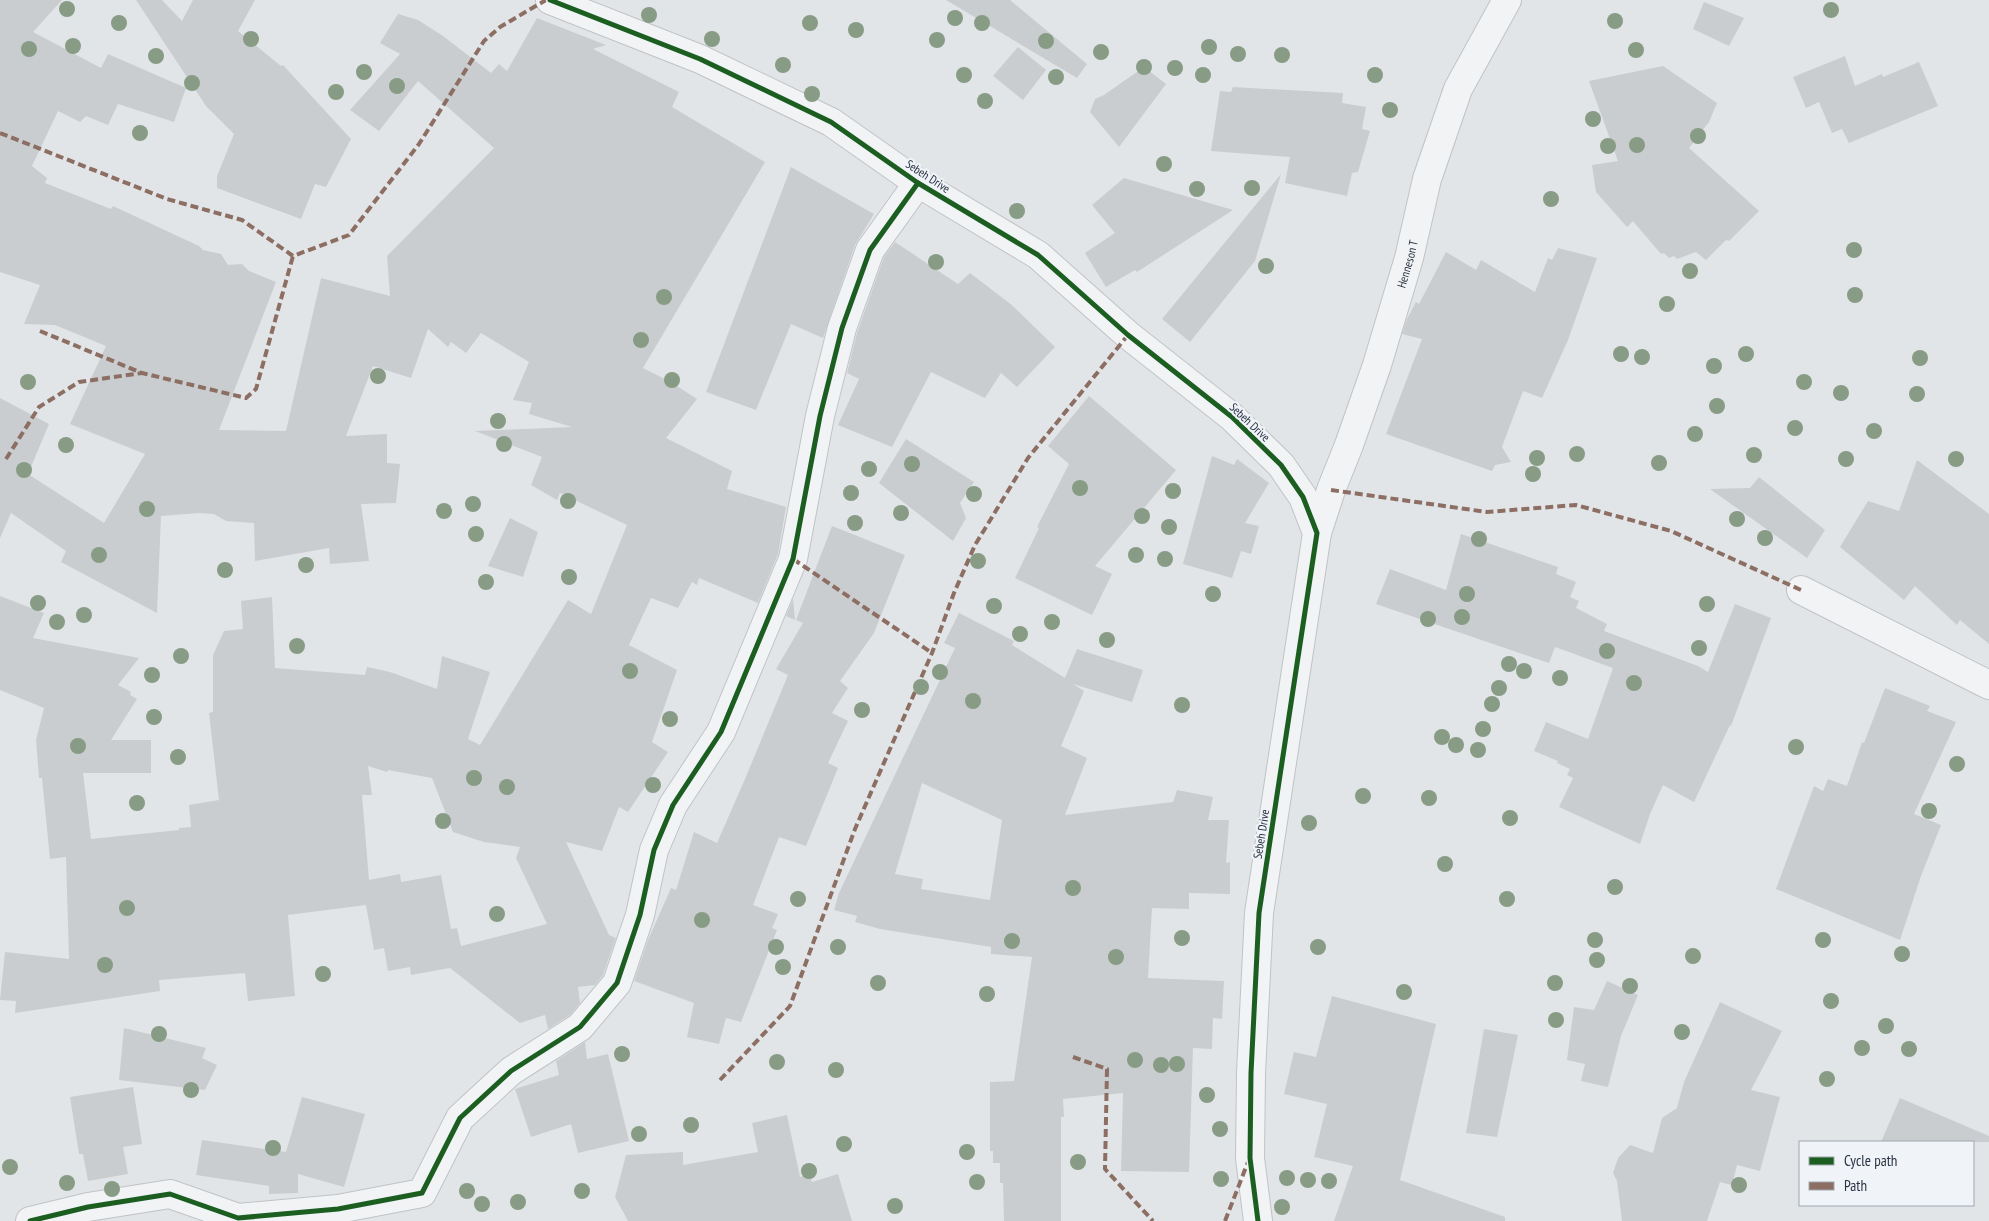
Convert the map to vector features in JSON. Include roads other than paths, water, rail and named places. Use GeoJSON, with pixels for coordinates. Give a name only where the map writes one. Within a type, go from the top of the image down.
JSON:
{"type":"FeatureCollection","features":[{"type":"Feature","properties":{"kind":"street","name":"Sebeh Drive"},"geometry":{"type":"LineString","coordinates":[[550,0],[700,60],[831,122],[918,183],[1038,255],[1128,335],[1232,417],[1281,465],[1303,497],[1317,533],[1259,913],[1251,1073],[1250,1158],[1258,1221]]}},
{"type":"Feature","properties":{"kind":"street","name":"Henneson T"},"geometry":{"type":"LineString","coordinates":[[1317,533],[1330,490],[1349,445],[1377,365],[1409,258],[1427,179],[1458,89],[1507,0]]}},
{"type":"Feature","properties":{"kind":"street"},"geometry":{"type":"LineString","coordinates":[[30,1221],[88,1207],[170,1194],[238,1218],[338,1209],[422,1193],[460,1118],[511,1071],[580,1026],[617,984],[640,915],[654,850],[673,805],[721,732],[793,559],[820,416],[840,337],[870,250],[918,183]]}},
{"type":"Feature","properties":{"kind":"street"},"geometry":{"type":"LineString","coordinates":[[1800,590],[1989,685]]}}]}
